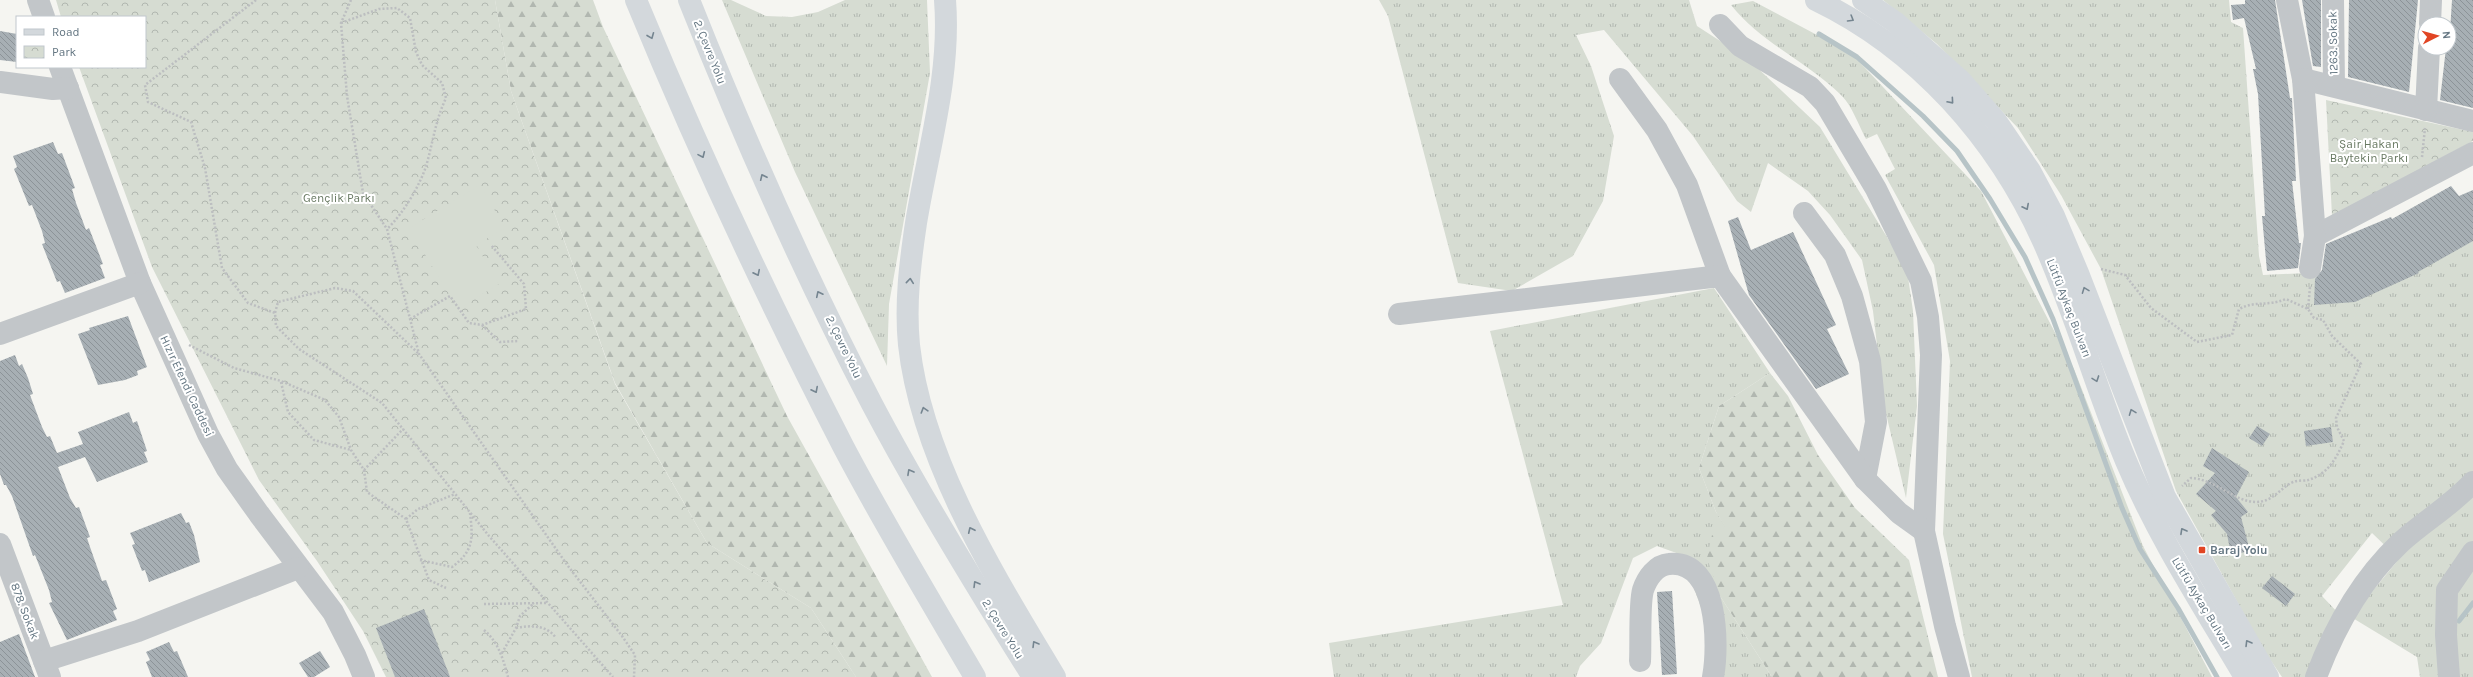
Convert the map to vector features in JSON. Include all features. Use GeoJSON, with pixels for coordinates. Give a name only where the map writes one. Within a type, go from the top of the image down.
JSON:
{"type":"FeatureCollection","features":[{"type":"Feature","properties":{"kind":"main road"},"geometry":{"type":"LineString","coordinates":[[636,0],[701,153],[795,351],[844,447],[975,677]]}},
{"type":"Feature","properties":{"kind":"main road","name":"2. Çevre Yolu"},"geometry":{"type":"LineString","coordinates":[[689,0],[750,147],[872,403],[922,493],[1033,677]]}},
{"type":"Feature","properties":{"kind":"main road"},"geometry":{"type":"LineString","coordinates":[[945,0],[943,72],[916,223],[907,306],[909,345],[917,388],[934,446],[953,490],[983,555],[1055,677]]}},
{"type":"Feature","properties":{"kind":"main road","name":"Lütfü Aykaç Bulvarı"},"geometry":{"type":"LineString","coordinates":[[1816,0],[1851,18],[1912,63],[1948,97],[1978,134],[2016,187],[2043,241],[2125,459],[2148,510],[2245,677]]}},
{"type":"Feature","properties":{"kind":"main road","name":"Lütfü Aykaç Bulvarı"},"geometry":{"type":"LineString","coordinates":[[1863,0],[1895,22],[1961,81],[1996,121],[2030,171],[2054,216],[2078,273],[2165,497],[2268,677]]}},
{"type":"Feature","properties":{"kind":"street"},"geometry":{"type":"LineString","coordinates":[[38,0],[44,16]]}},
{"type":"Feature","properties":{"kind":"street"},"geometry":{"type":"LineString","coordinates":[[2287,0],[2304,79],[2315,236],[2310,268]]}},
{"type":"Feature","properties":{"kind":"street","name":"1263. Sokak"},"geometry":{"type":"LineString","coordinates":[[2333,0],[2334,86]]}},
{"type":"Feature","properties":{"kind":"street"},"geometry":{"type":"LineString","coordinates":[[2430,16],[2431,0]]}},
{"type":"Feature","properties":{"kind":"street"},"geometry":{"type":"LineString","coordinates":[[1720,25],[1740,46],[1810,87],[1825,103],[1876,190],[1921,281],[1928,317],[1931,355],[1924,531],[1945,626],[1959,677]]}},
{"type":"Feature","properties":{"kind":"street"},"geometry":{"type":"LineString","coordinates":[[2426,110],[2429,56]]}},
{"type":"Feature","properties":{"kind":"street","name":"Hızır Efendi Caddesi"},"geometry":{"type":"LineString","coordinates":[[60,68],[140,283],[208,434],[227,469],[298,568],[333,612],[355,655],[364,677]]}},
{"type":"Feature","properties":{"kind":"street"},"geometry":{"type":"LineString","coordinates":[[1620,79],[1657,130],[1687,185],[1720,276],[1865,479],[1899,513],[1924,531]]}},
{"type":"Feature","properties":{"kind":"street"},"geometry":{"type":"LineString","coordinates":[[2304,79],[2473,121]]}},
{"type":"Feature","properties":{"kind":"street"},"geometry":{"type":"LineString","coordinates":[[0,82],[53,89],[68,88]]}},
{"type":"Feature","properties":{"kind":"street"},"geometry":{"type":"LineString","coordinates":[[2315,236],[2473,153]]}},
{"type":"Feature","properties":{"kind":"street"},"geometry":{"type":"LineString","coordinates":[[1804,213],[1835,255],[1852,296],[1870,361],[1876,422],[1865,479]]}},
{"type":"Feature","properties":{"kind":"street"},"geometry":{"type":"LineString","coordinates":[[1398,314],[1720,276]]}},
{"type":"Feature","properties":{"kind":"street"},"geometry":{"type":"LineString","coordinates":[[0,334],[140,283]]}},
{"type":"Feature","properties":{"kind":"street"},"geometry":{"type":"LineString","coordinates":[[2316,677],[2328,645],[2357,594],[2400,543],[2457,500],[2473,482]]}},
{"type":"Feature","properties":{"kind":"street","name":"878. Sokak"},"geometry":{"type":"LineString","coordinates":[[0,544],[47,669]]}},
{"type":"Feature","properties":{"kind":"street"},"geometry":{"type":"LineString","coordinates":[[2449,677],[2446,635],[2447,590],[2473,552]]}},
{"type":"Feature","properties":{"kind":"street"},"geometry":{"type":"LineString","coordinates":[[1640,661],[1643,591],[1651,574],[1662,564],[1677,563],[1689,566],[1702,581],[1708,594],[1715,634],[1716,663],[1713,677]]}},
{"type":"Feature","properties":{"kind":"street"},"geometry":{"type":"LineString","coordinates":[[47,669],[138,631],[298,568]]}},
{"type":"Feature","properties":{"kind":"path"},"geometry":{"type":"LineString","coordinates":[[256,0],[145,85],[148,102],[191,122],[204,168],[222,268],[248,303],[275,313]]}},
{"type":"Feature","properties":{"kind":"path"},"geometry":{"type":"LineString","coordinates":[[351,0],[341,23],[347,96],[364,193],[388,229],[419,354]]}},
{"type":"Feature","properties":{"kind":"path"},"geometry":{"type":"LineString","coordinates":[[341,23],[379,9],[397,8],[410,18],[416,52],[422,65],[442,82],[446,98],[437,116],[426,164],[398,219],[388,229]]}},
{"type":"Feature","properties":{"kind":"path"},"geometry":{"type":"LineString","coordinates":[[2420,181],[2426,110]]}},
{"type":"Feature","properties":{"kind":"path"},"geometry":{"type":"LineString","coordinates":[[410,319],[450,296],[469,323],[482,325],[526,309],[524,284],[491,245]]}},
{"type":"Feature","properties":{"kind":"path"},"geometry":{"type":"LineString","coordinates":[[2101,270],[2125,275],[2151,308],[2197,342],[2232,335],[2238,309],[2251,303],[2272,304],[2286,299],[2308,309],[2314,318],[2323,320],[2332,336],[2360,364],[2336,418],[2336,427],[2344,441],[2334,462],[2321,475],[2294,482],[2272,498],[2256,502],[2240,497],[2203,478],[2191,478],[2165,497]]}},
{"type":"Feature","properties":{"kind":"path"},"geometry":{"type":"LineString","coordinates":[[613,677],[470,513],[382,403],[299,349],[276,326],[275,313],[278,302],[335,288],[353,291],[419,354],[568,566],[635,655],[634,677]]}},
{"type":"Feature","properties":{"kind":"path"},"geometry":{"type":"LineString","coordinates":[[482,325],[500,342],[518,342]]}},
{"type":"Feature","properties":{"kind":"path"},"geometry":{"type":"LineString","coordinates":[[169,348],[191,345],[234,368],[281,381],[325,400],[339,417],[351,450],[364,470],[367,492],[406,519],[420,560],[429,580],[446,588]]}},
{"type":"Feature","properties":{"kind":"path"},"geometry":{"type":"LineString","coordinates":[[281,381],[288,412],[314,440],[351,450]]}},
{"type":"Feature","properties":{"kind":"path"},"geometry":{"type":"LineString","coordinates":[[364,470],[403,429]]}},
{"type":"Feature","properties":{"kind":"path"},"geometry":{"type":"LineString","coordinates":[[406,519],[418,509],[455,494]]}},
{"type":"Feature","properties":{"kind":"path"},"geometry":{"type":"LineString","coordinates":[[420,560],[452,567],[463,559],[473,539],[470,513]]}},
{"type":"Feature","properties":{"kind":"path"},"geometry":{"type":"LineString","coordinates":[[502,653],[506,642],[516,628],[520,616],[534,603]]}},
{"type":"Feature","properties":{"kind":"path"},"geometry":{"type":"LineString","coordinates":[[484,604],[547,603]]}},
{"type":"Feature","properties":{"kind":"path"},"geometry":{"type":"LineString","coordinates":[[516,628],[540,627],[551,631],[556,638]]}},
{"type":"Feature","properties":{"kind":"path"},"geometry":{"type":"LineString","coordinates":[[484,630],[492,637],[502,653],[508,677]]}},
{"type":"Feature","properties":{"kind":"green space","name":"Gençlik Parkı"},"geometry":{"type":"Polygon","coordinates":[[[56,0],[495,0],[511,91],[615,384],[707,543],[811,608],[856,677],[386,677],[363,631],[317,561],[259,480],[152,267],[79,68],[146,68],[146,16],[61,16],[56,0]]]}},
{"type":"Feature","properties":{"kind":"green space"},"geometry":{"type":"Polygon","coordinates":[[[495,0],[593,0],[603,27],[787,416],[932,677],[856,677],[811,608],[707,543],[615,383],[511,91],[495,0]]]}},
{"type":"Feature","properties":{"kind":"green space"},"geometry":{"type":"Polygon","coordinates":[[[722,0],[731,0],[766,16],[792,17],[818,12],[845,0],[927,0],[930,73],[889,304],[887,366],[795,172],[722,0]]]}},
{"type":"Feature","properties":{"kind":"green space"},"geometry":{"type":"Polygon","coordinates":[[[1379,0],[1689,0],[1697,26],[1748,59],[1820,127],[1907,270],[1913,311],[1917,406],[1906,498],[1884,405],[1873,311],[1862,260],[1830,215],[1808,191],[1768,163],[1751,212],[1737,201],[1693,136],[1604,30],[1576,35],[1591,66],[1614,136],[1603,201],[1573,256],[1512,291],[1458,283],[1388,16],[1379,0]]]}},
{"type":"Feature","properties":{"kind":"green space"},"geometry":{"type":"Polygon","coordinates":[[[1883,0],[2229,0],[2231,22],[2243,28],[2259,256],[2263,275],[2346,271],[2473,214],[2473,677],[2420,677],[2417,657],[2351,617],[2399,559],[2372,533],[2322,596],[2341,616],[2309,677],[2282,677],[2265,652],[2176,491],[2101,269],[2061,195],[2018,128],[1937,44],[1883,0]]]}},
{"type":"Feature","properties":{"kind":"green space"},"geometry":{"type":"Polygon","coordinates":[[[1753,1],[1851,53],[1981,191],[2074,369],[2143,546],[2212,677],[1972,677],[1943,534],[1950,361],[1934,265],[1885,175],[1895,169],[1877,134],[1866,139],[1846,100],[1842,96],[1815,73],[1770,42],[1731,5],[1753,1]]]}},
{"type":"Feature","properties":{"kind":"green space","name":"Şair Hakan Baytekin Parkı"},"geometry":{"type":"Polygon","coordinates":[[[2326,100],[2473,132],[2473,141],[2332,216],[2326,100]]]}},
{"type":"Feature","properties":{"kind":"green space"},"geometry":{"type":"Polygon","coordinates":[[[480,185],[505,228],[476,245],[499,284],[458,309],[409,228],[480,185]]]}},
{"type":"Feature","properties":{"kind":"green space"},"geometry":{"type":"Polygon","coordinates":[[[1714,288],[1770,373],[1719,406],[1699,468],[1716,512],[1728,530],[1720,596],[1772,677],[1717,677],[1721,663],[1682,555],[1657,546],[1633,558],[1601,643],[1580,666],[1576,677],[1334,677],[1329,643],[1563,605],[1490,331],[1714,288]]]}},
{"type":"Feature","properties":{"kind":"green space"},"geometry":{"type":"Polygon","coordinates":[[[1770,373],[1788,396],[1818,455],[1855,508],[1909,560],[1938,677],[1772,677],[1720,596],[1707,558],[1712,535],[1727,530],[1716,512],[1699,468],[1719,406],[1770,373]]]}},
{"type":"Feature","properties":{"kind":"building"},"geometry":{"type":"Polygon","coordinates":[[[2245,0],[2275,0],[2290,98],[2292,98],[2296,181],[2292,181],[2299,243],[2301,243],[2298,268],[2267,271],[2262,216],[2265,216],[2258,94],[2253,69],[2256,69],[2244,18],[2233,20],[2231,5],[2245,4],[2245,0]]]}},
{"type":"Feature","properties":{"kind":"building"},"geometry":{"type":"Polygon","coordinates":[[[2302,0],[2321,0],[2321,67],[2313,66],[2302,0]]]}},
{"type":"Feature","properties":{"kind":"building"},"geometry":{"type":"Polygon","coordinates":[[[2349,0],[2418,0],[2409,92],[2348,77],[2349,0]]]}},
{"type":"Feature","properties":{"kind":"building"},"geometry":{"type":"Polygon","coordinates":[[[2452,0],[2473,0],[2473,108],[2440,100],[2445,56],[2457,56],[2457,16],[2451,16],[2452,0]]]}},
{"type":"Feature","properties":{"kind":"building"},"geometry":{"type":"Polygon","coordinates":[[[0,31],[16,34],[16,62],[0,60],[0,31]]]}},
{"type":"Feature","properties":{"kind":"building"},"geometry":{"type":"Polygon","coordinates":[[[53,142],[58,154],[62,153],[75,188],[72,189],[76,203],[86,230],[89,228],[103,264],[100,265],[105,278],[65,293],[60,281],[57,282],[42,244],[45,243],[42,231],[32,205],[29,206],[14,169],[17,167],[13,156],[53,142]]]}},
{"type":"Feature","properties":{"kind":"building"},"geometry":{"type":"Polygon","coordinates":[[[2451,186],[2459,196],[2473,190],[2473,241],[2418,272],[2419,273],[2355,302],[2314,305],[2315,279],[2322,270],[2326,244],[2391,217],[2392,219],[2451,186]]]}},
{"type":"Feature","properties":{"kind":"building"},"geometry":{"type":"Polygon","coordinates":[[[1738,217],[1751,250],[1793,232],[1836,325],[1827,329],[1849,374],[1816,389],[1749,295],[1728,221],[1738,217]]]}},
{"type":"Feature","properties":{"kind":"building"},"geometry":{"type":"Polygon","coordinates":[[[128,316],[147,367],[137,371],[138,375],[125,380],[98,385],[78,334],[90,330],[89,328],[128,316]]]}},
{"type":"Feature","properties":{"kind":"building"},"geometry":{"type":"Polygon","coordinates":[[[15,355],[19,366],[22,364],[28,378],[33,394],[30,395],[42,427],[47,437],[50,436],[57,453],[83,444],[78,432],[129,412],[133,423],[137,421],[147,451],[144,452],[148,462],[97,482],[85,457],[58,467],[70,498],[76,508],[79,507],[90,537],[87,538],[102,581],[106,580],[117,609],[113,611],[117,620],[67,640],[49,603],[52,602],[49,590],[35,555],[33,556],[12,496],[6,485],[4,485],[0,474],[0,361],[15,355]]]}},
{"type":"Feature","properties":{"kind":"building"},"geometry":{"type":"Polygon","coordinates":[[[2257,426],[2270,434],[2262,446],[2249,438],[2257,426]]]}},
{"type":"Feature","properties":{"kind":"building"},"geometry":{"type":"Polygon","coordinates":[[[2331,427],[2333,442],[2306,446],[2304,431],[2331,427]]]}},
{"type":"Feature","properties":{"kind":"building"},"geometry":{"type":"Polygon","coordinates":[[[2212,448],[2249,472],[2236,497],[2248,512],[2241,517],[2250,551],[2231,555],[2227,534],[2211,515],[2216,511],[2196,494],[2215,473],[2203,466],[2212,448]]]}},
{"type":"Feature","properties":{"kind":"building"},"geometry":{"type":"Polygon","coordinates":[[[181,513],[186,523],[189,522],[194,535],[200,562],[149,582],[145,570],[142,571],[132,545],[135,544],[130,533],[181,513]]]}},
{"type":"Feature","properties":{"kind":"building"},"geometry":{"type":"Polygon","coordinates":[[[2272,576],[2295,594],[2286,606],[2262,588],[2272,576]]]}},
{"type":"Feature","properties":{"kind":"building"},"geometry":{"type":"Polygon","coordinates":[[[1672,591],[1677,674],[1662,675],[1657,592],[1672,591]]]}},
{"type":"Feature","properties":{"kind":"building"},"geometry":{"type":"Polygon","coordinates":[[[424,609],[450,677],[395,677],[376,628],[424,609]]]}},
{"type":"Feature","properties":{"kind":"building"},"geometry":{"type":"Polygon","coordinates":[[[19,634],[35,677],[0,677],[0,642],[19,634]]]}},
{"type":"Feature","properties":{"kind":"building"},"geometry":{"type":"Polygon","coordinates":[[[169,642],[174,652],[177,651],[188,677],[152,677],[146,662],[150,660],[146,652],[169,642]]]}},
{"type":"Feature","properties":{"kind":"building"},"geometry":{"type":"Polygon","coordinates":[[[320,651],[330,667],[314,677],[308,677],[299,663],[320,651]]]}},
{"type":"Feature","properties":{"kind":"waterway"},"geometry":{"type":"LineString","coordinates":[[1819,34],[1857,57],[1923,116],[1957,151],[1990,199],[2025,257],[2053,319],[2122,508],[2140,549],[2178,608],[2217,677]]}},
{"type":"Feature","properties":{"kind":"waterway"},"geometry":{"type":"LineString","coordinates":[[2459,621],[2473,603]]}},
{"type":"Feature","properties":{"kind":"place","name":"Baraj Yolu"},"geometry":{"type":"Point","coordinates":[2202,550]}}]}
